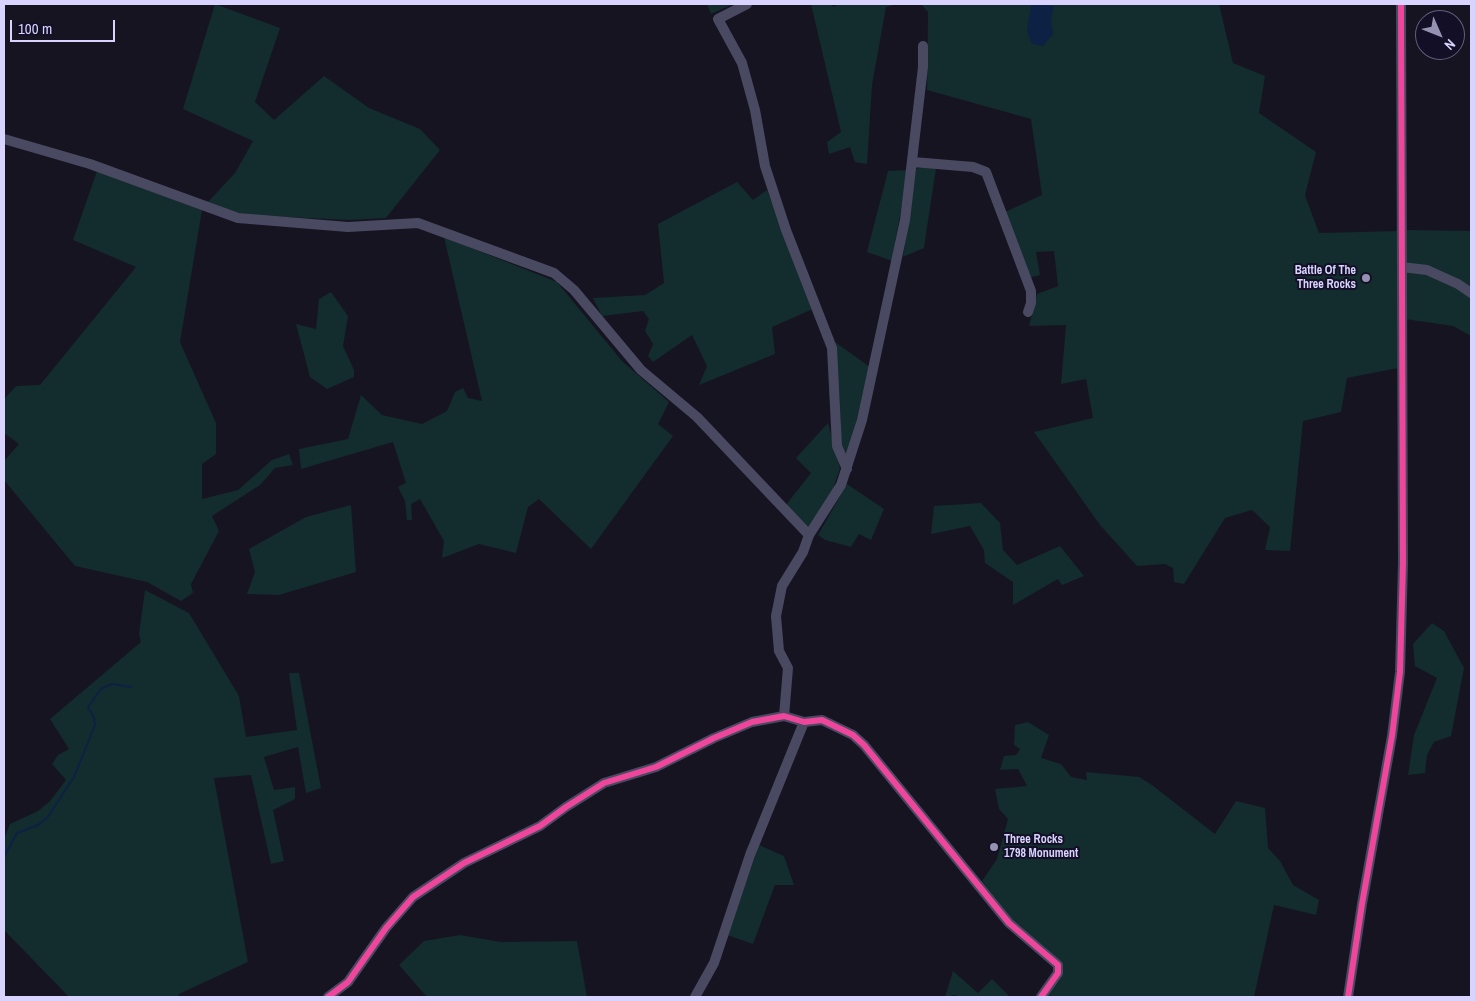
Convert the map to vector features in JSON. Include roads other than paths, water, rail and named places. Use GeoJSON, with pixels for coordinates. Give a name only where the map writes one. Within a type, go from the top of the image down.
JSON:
{"type":"FeatureCollection","features":[{"type":"Feature","properties":{"kind":"street"},"geometry":{"type":"LineString","coordinates":[[747,4],[718,19],[742,63],[755,110],[765,166],[786,230],[832,348],[838,446],[847,469]]}},
{"type":"Feature","properties":{"kind":"street"},"geometry":{"type":"LineString","coordinates":[[1348,997],[1362,904],[1392,736],[1400,672],[1403,563],[1401,445],[1401,4]]}},
{"type":"Feature","properties":{"kind":"street"},"geometry":{"type":"LineString","coordinates":[[784,716],[788,668],[779,650],[776,616],[782,586],[803,552],[809,535],[842,485],[862,420],[905,220],[923,67],[922,46]]}},
{"type":"Feature","properties":{"kind":"street"},"geometry":{"type":"LineString","coordinates":[[4,139],[90,164],[238,218],[348,227],[418,223],[554,273],[574,290],[640,370],[697,417],[809,535]]}},
{"type":"Feature","properties":{"kind":"street"},"geometry":{"type":"LineString","coordinates":[[913,162],[973,167],[986,172],[1031,291],[1031,303],[1028,312]]}},
{"type":"Feature","properties":{"kind":"street"},"geometry":{"type":"LineString","coordinates":[[1402,267],[1427,270],[1458,284],[1471,294]]}},
{"type":"Feature","properties":{"kind":"street"},"geometry":{"type":"LineString","coordinates":[[328,997],[348,982],[386,928],[413,897],[464,863],[540,826],[604,783],[656,767],[705,742],[752,722],[784,716],[804,722],[822,720],[846,730],[864,745],[1009,923],[1058,965],[1058,973],[1042,997]]}},
{"type":"Feature","properties":{"kind":"street"},"geometry":{"type":"LineString","coordinates":[[695,997],[714,963],[750,855],[804,722]]}},
{"type":"Feature","properties":{"kind":"water"},"geometry":{"type":"Polygon","coordinates":[[[1031,4],[1054,6],[1051,18],[1053,34],[1043,46],[1032,44],[1027,31],[1031,4]]]}},
{"type":"Feature","properties":{"kind":"waterway"},"geometry":{"type":"LineString","coordinates":[[4,857],[17,833],[38,825],[47,818],[74,777],[95,725],[94,718],[88,707],[101,689],[112,684],[131,687]]}},
{"type":"Feature","properties":{"kind":"place","name":"Battle Of The Three Rocks"},"geometry":{"type":"Point","coordinates":[1366,278]}},
{"type":"Feature","properties":{"kind":"place","name":"Three Rocks 1798 Monument"},"geometry":{"type":"Point","coordinates":[994,847]}}]}
